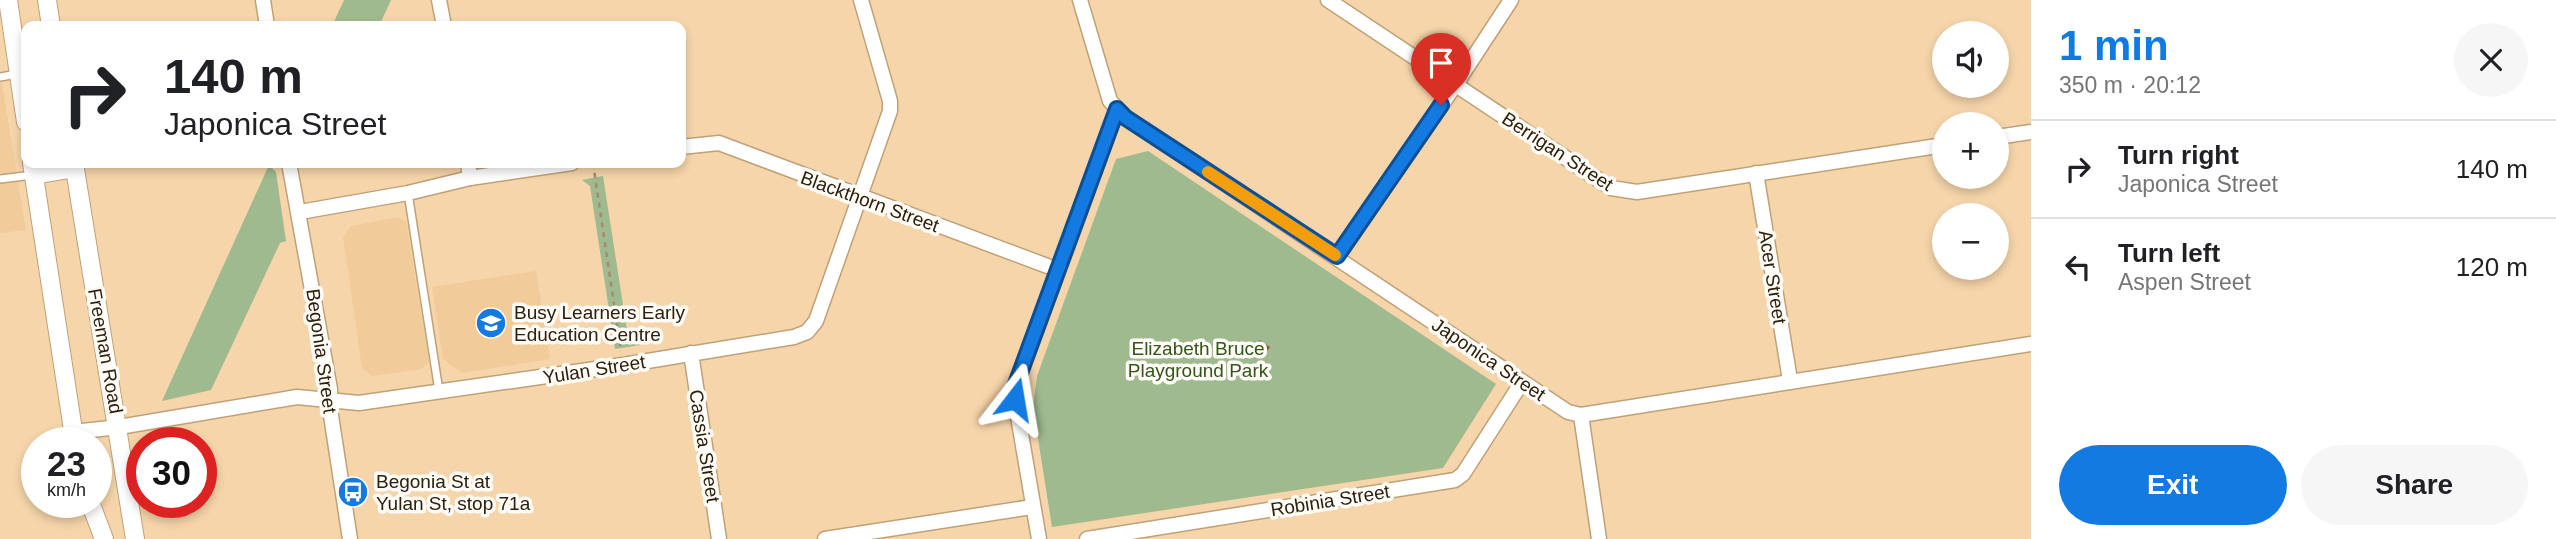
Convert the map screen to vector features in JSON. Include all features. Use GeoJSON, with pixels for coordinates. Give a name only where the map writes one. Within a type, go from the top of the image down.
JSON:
{"type":"FeatureCollection","features":[{"type":"Feature","properties":{"kind":"street"},"geometry":{"type":"LineString","coordinates":[[8,0],[21,88]]}},
{"type":"Feature","properties":{"kind":"street"},"geometry":{"type":"LineString","coordinates":[[47,0],[50,21]]}},
{"type":"Feature","properties":{"kind":"street"},"geometry":{"type":"LineString","coordinates":[[263,0],[266,21]]}},
{"type":"Feature","properties":{"kind":"street"},"geometry":{"type":"LineString","coordinates":[[439,0],[443,21]]}},
{"type":"Feature","properties":{"kind":"street","name":"Yulan Street"},"geometry":{"type":"LineString","coordinates":[[112,429],[297,397],[359,403],[623,365],[794,337],[807,332],[816,321],[890,111],[890,101],[861,0]]}},
{"type":"Feature","properties":{"kind":"street","name":"Japonica Street"},"geometry":{"type":"LineString","coordinates":[[1080,0],[1110,101],[1126,118],[1337,256],[1522,382],[1568,412],[1581,415]]}},
{"type":"Feature","properties":{"kind":"street","name":"Berrigan Street"},"geometry":{"type":"LineString","coordinates":[[1328,0],[1611,188],[1637,192],[1932,147]]}},
{"type":"Feature","properties":{"kind":"street"},"geometry":{"type":"LineString","coordinates":[[1337,256],[1511,0]]}},
{"type":"Feature","properties":{"kind":"street"},"geometry":{"type":"LineString","coordinates":[[1038,539],[1015,399],[1016,384],[1117,109]]}},
{"type":"Feature","properties":{"kind":"street"},"geometry":{"type":"LineString","coordinates":[[2009,135],[2031,132]]}},
{"type":"Feature","properties":{"kind":"street","name":"Blackthorn Street"},"geometry":{"type":"LineString","coordinates":[[686,146],[719,143],[1058,270]]}},
{"type":"Feature","properties":{"kind":"street","name":"Freeman Road"},"geometry":{"type":"LineString","coordinates":[[76,168],[135,539]]}},
{"type":"Feature","properties":{"kind":"street","name":"Begonia Street"},"geometry":{"type":"LineString","coordinates":[[290,168],[330,389],[350,539]]}},
{"type":"Feature","properties":{"kind":"street"},"geometry":{"type":"LineString","coordinates":[[469,168],[470,178]]}},
{"type":"Feature","properties":{"kind":"street"},"geometry":{"type":"LineString","coordinates":[[300,212],[408,193],[470,178],[538,168]]}},
{"type":"Feature","properties":{"kind":"street"},"geometry":{"type":"LineString","coordinates":[[33,169],[72,427]]}},
{"type":"Feature","properties":{"kind":"street","name":"Acer Street"},"geometry":{"type":"LineString","coordinates":[[1756,173],[1790,380]]}},
{"type":"Feature","properties":{"kind":"street"},"geometry":{"type":"LineString","coordinates":[[1599,539],[1581,415],[2031,344]]}},
{"type":"Feature","properties":{"kind":"street","name":"Cassia Street"},"geometry":{"type":"LineString","coordinates":[[691,353],[719,539]]}},
{"type":"Feature","properties":{"kind":"street","name":"Robinia Street"},"geometry":{"type":"LineString","coordinates":[[1087,539],[1455,480],[1463,474],[1522,382]]}},
{"type":"Feature","properties":{"kind":"street"},"geometry":{"type":"LineString","coordinates":[[825,539],[1032,507]]}},
{"type":"Feature","properties":{"kind":"street"},"geometry":{"type":"LineString","coordinates":[[96,518],[104,539]]}},
{"type":"Feature","properties":{"kind":"lane"},"geometry":{"type":"LineString","coordinates":[[0,77],[19,74]]}},
{"type":"Feature","properties":{"kind":"lane"},"geometry":{"type":"LineString","coordinates":[[0,179],[33,169]]}},
{"type":"Feature","properties":{"kind":"lane"},"geometry":{"type":"LineString","coordinates":[[408,193],[439,391]]}},
{"type":"Feature","properties":{"kind":"path"},"geometry":{"type":"LineString","coordinates":[[594,168],[623,365]]}},
{"type":"Feature","properties":{"kind":"shaded area"},"geometry":{"type":"Polygon","coordinates":[[[0,71],[26,230],[0,233],[0,71]]]}},
{"type":"Feature","properties":{"kind":"shaded area"},"geometry":{"type":"Polygon","coordinates":[[[398,217],[406,221],[429,362],[421,369],[372,376],[362,368],[343,237],[351,226],[398,217]]]}},
{"type":"Feature","properties":{"kind":"shaded area","name":"Busy Learners Early Education Centre"},"geometry":{"type":"Polygon","coordinates":[[[536,271],[550,359],[462,373],[443,359],[432,287],[536,271]]]}},
{"type":"Feature","properties":{"kind":"green space"},"geometry":{"type":"Polygon","coordinates":[[[344,0],[391,0],[381,21],[334,21],[344,0]]]}},
{"type":"Feature","properties":{"kind":"green space","name":"Elizabeth Bruce Playground Park"},"geometry":{"type":"Polygon","coordinates":[[[1148,151],[1496,384],[1443,468],[1052,527],[1033,407],[1037,376],[1116,159],[1148,151]]]}},
{"type":"Feature","properties":{"kind":"green space"},"geometry":{"type":"Polygon","coordinates":[[[268,168],[272,168],[276,172],[286,241],[280,243],[211,390],[162,401],[268,168]]]}},
{"type":"Feature","properties":{"kind":"green space"},"geometry":{"type":"Polygon","coordinates":[[[603,176],[628,337],[640,345],[615,349],[590,186],[582,180],[603,176]]]}},
{"type":"Feature","properties":{"kind":"building"},"geometry":{"type":"Polygon","coordinates":[[[1259,340],[1270,347],[1263,358],[1252,352],[1259,340]]]}},
{"type":"Feature","properties":{"kind":"slow traffic"},"geometry":{"type":"LineString","coordinates":[[1208,172],[1335,255]]}},
{"type":"Feature","properties":{"kind":"place","name":"Busy Learners Early Education Centre"},"geometry":{"type":"Point","coordinates":[491,323]}},
{"type":"Feature","properties":{"kind":"place","name":"Begonia St at Yulan St, stop 71a"},"geometry":{"type":"Point","coordinates":[353,492]}},
{"type":"Feature","properties":{"kind":"route"},"geometry":{"type":"LineString","coordinates":[[1015,399],[1016,384],[1117,109],[1126,118],[1337,256],[1441,105]]}}]}
